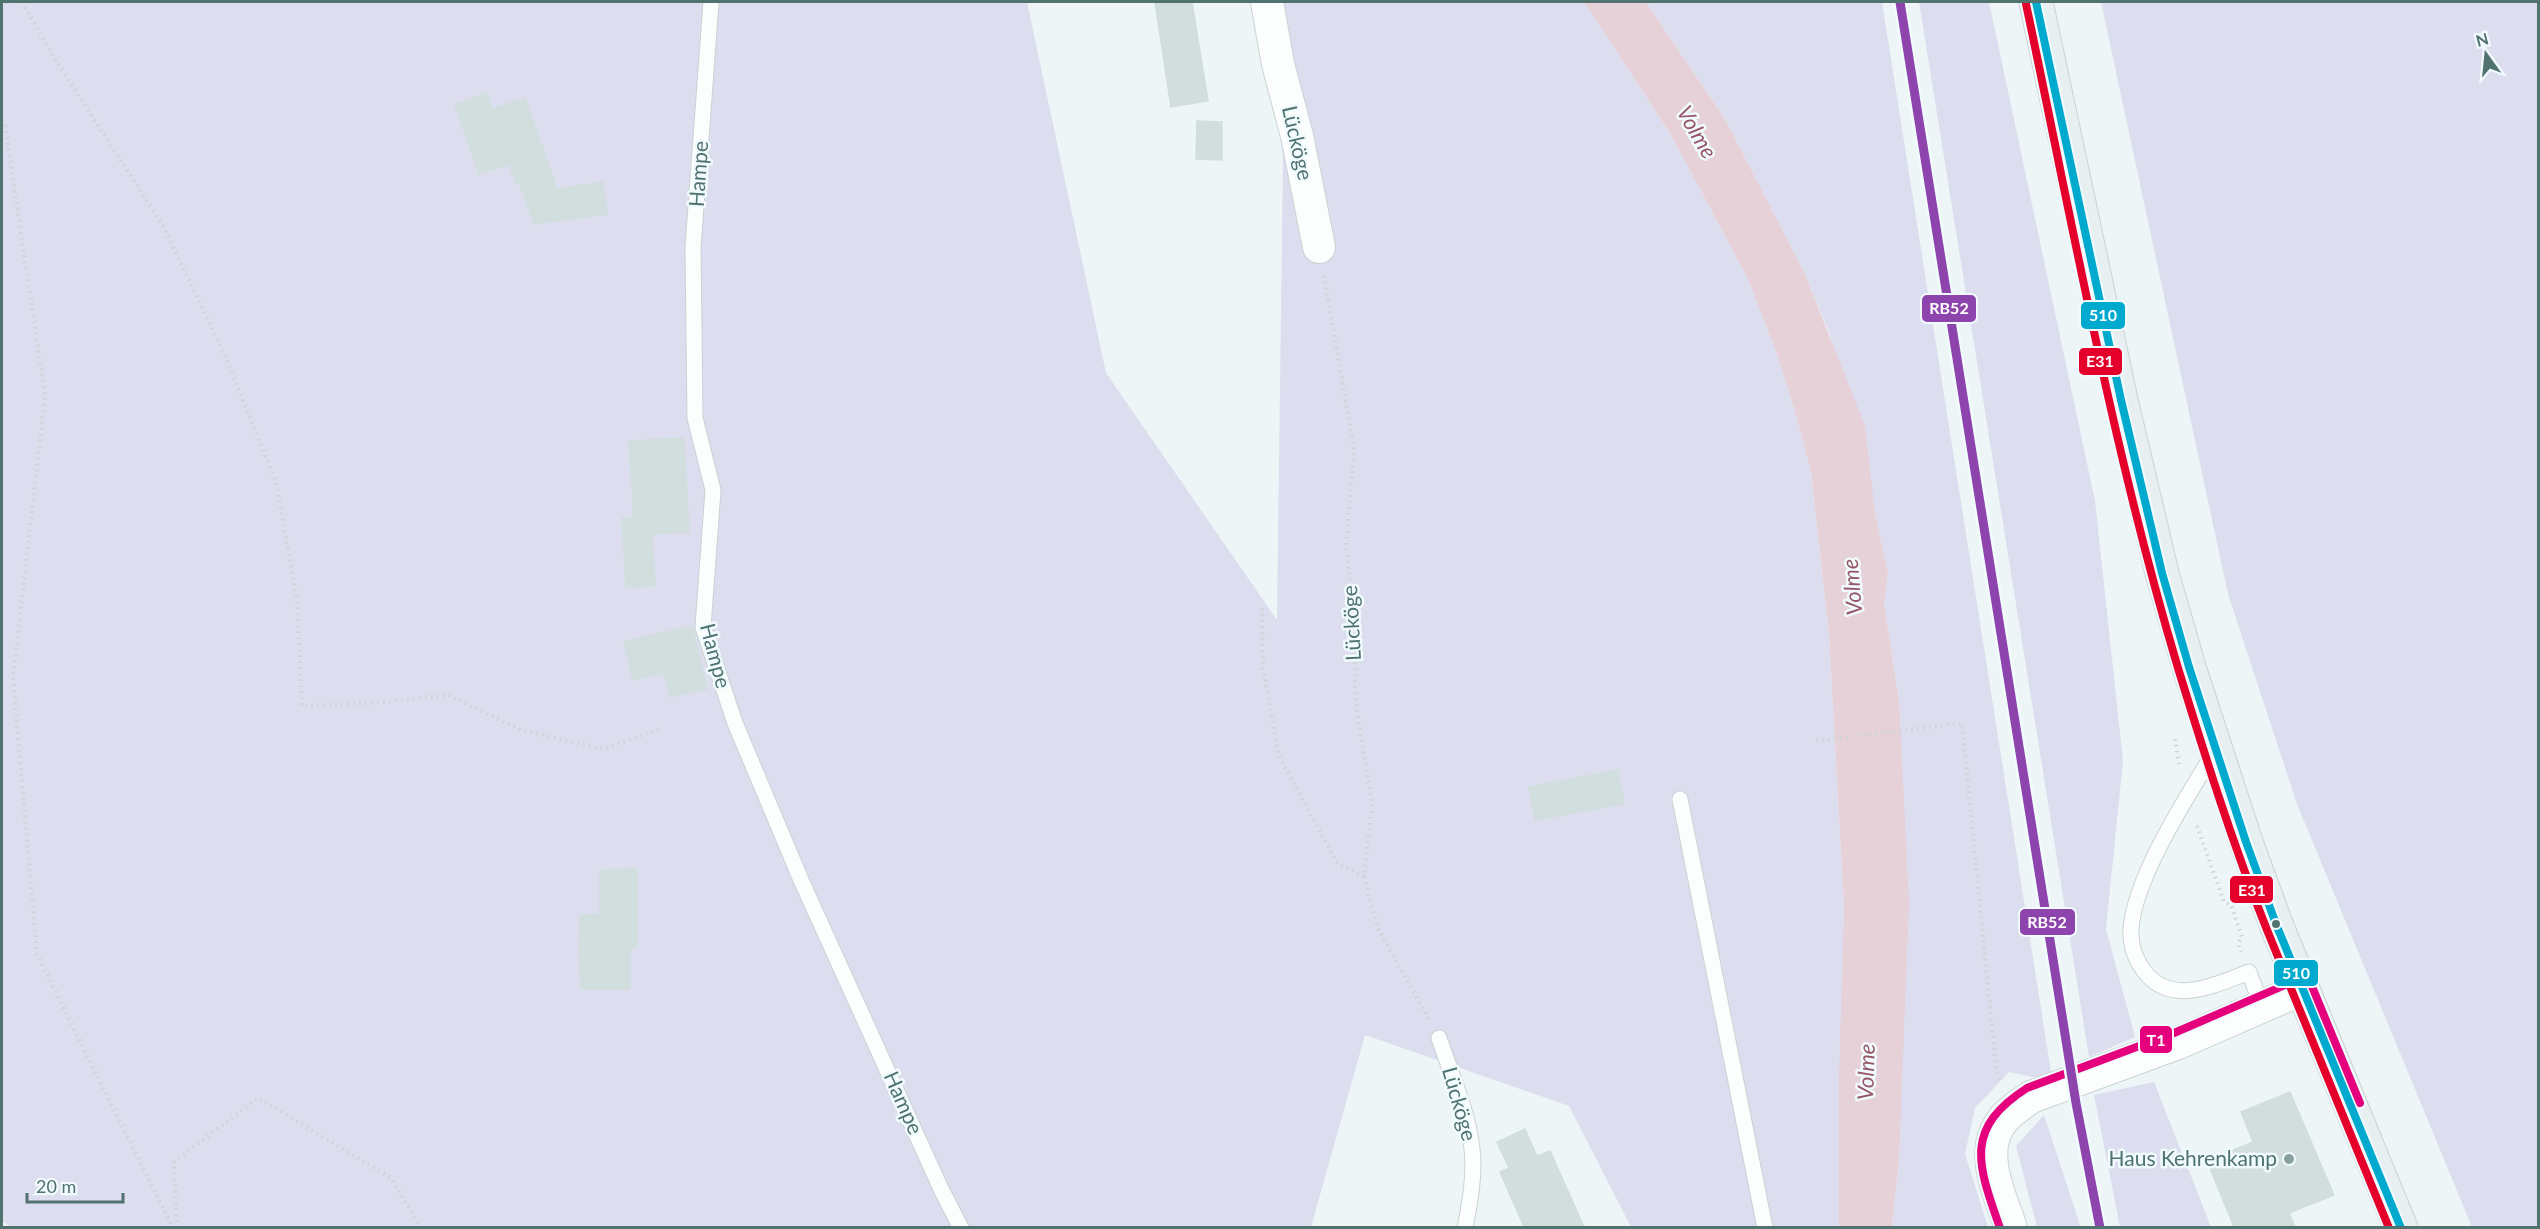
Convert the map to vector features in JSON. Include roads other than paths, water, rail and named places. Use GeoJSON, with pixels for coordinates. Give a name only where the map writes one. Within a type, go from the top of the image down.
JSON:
{"type":"FeatureCollection","features":[{"type":"Feature","properties":{"kind":"main road"},"geometry":{"type":"LineString","coordinates":[[2036,2],[2121,400],[2162,573],[2215,751],[2253,863],[2302,989],[2401,1227]]}},
{"type":"Feature","properties":{"kind":"street","name":"Lücköge"},"geometry":{"type":"LineString","coordinates":[[1267,2],[1278,64],[1297,136],[1319,247]]}},
{"type":"Feature","properties":{"kind":"street"},"geometry":{"type":"LineString","coordinates":[[2011,1227],[1992,1167],[1992,1152],[1999,1125],[2012,1111],[2031,1097],[2157,1052],[2302,989]]}},
{"type":"Feature","properties":{"kind":"lane","name":"Hampe"},"geometry":{"type":"LineString","coordinates":[[711,2],[693,247],[695,418],[712,490],[703,627],[735,723],[801,880],[941,1190],[961,1227]]}},
{"type":"Feature","properties":{"kind":"lane"},"geometry":{"type":"LineString","coordinates":[[2215,751],[2187,796],[2144,879],[2131,927],[2132,945],[2138,963],[2150,979],[2162,987],[2182,992],[2204,989],[2249,972],[2262,1007]]}},
{"type":"Feature","properties":{"kind":"lane"},"geometry":{"type":"LineString","coordinates":[[1680,799],[1765,1227]]}},
{"type":"Feature","properties":{"kind":"lane","name":"Lücköge"},"geometry":{"type":"LineString","coordinates":[[1439,1038],[1466,1114],[1472,1150],[1471,1198],[1465,1227]]}},
{"type":"Feature","properties":{"kind":"water","name":"Volme"},"geometry":{"type":"Polygon","coordinates":[[[1584,2],[1646,2],[1725,119],[1805,274],[1865,426],[1875,513],[1888,573],[1884,604],[1899,700],[1909,903],[1899,1159],[1892,1227],[1839,1227],[1839,1080],[1844,907],[1829,635],[1811,473],[1776,352],[1748,279],[1671,135],[1584,2]]]}},
{"type":"Feature","properties":{"kind":"place","name":"Haus Kehrenkamp"},"geometry":{"type":"Point","coordinates":[2289,1159]}}]}
